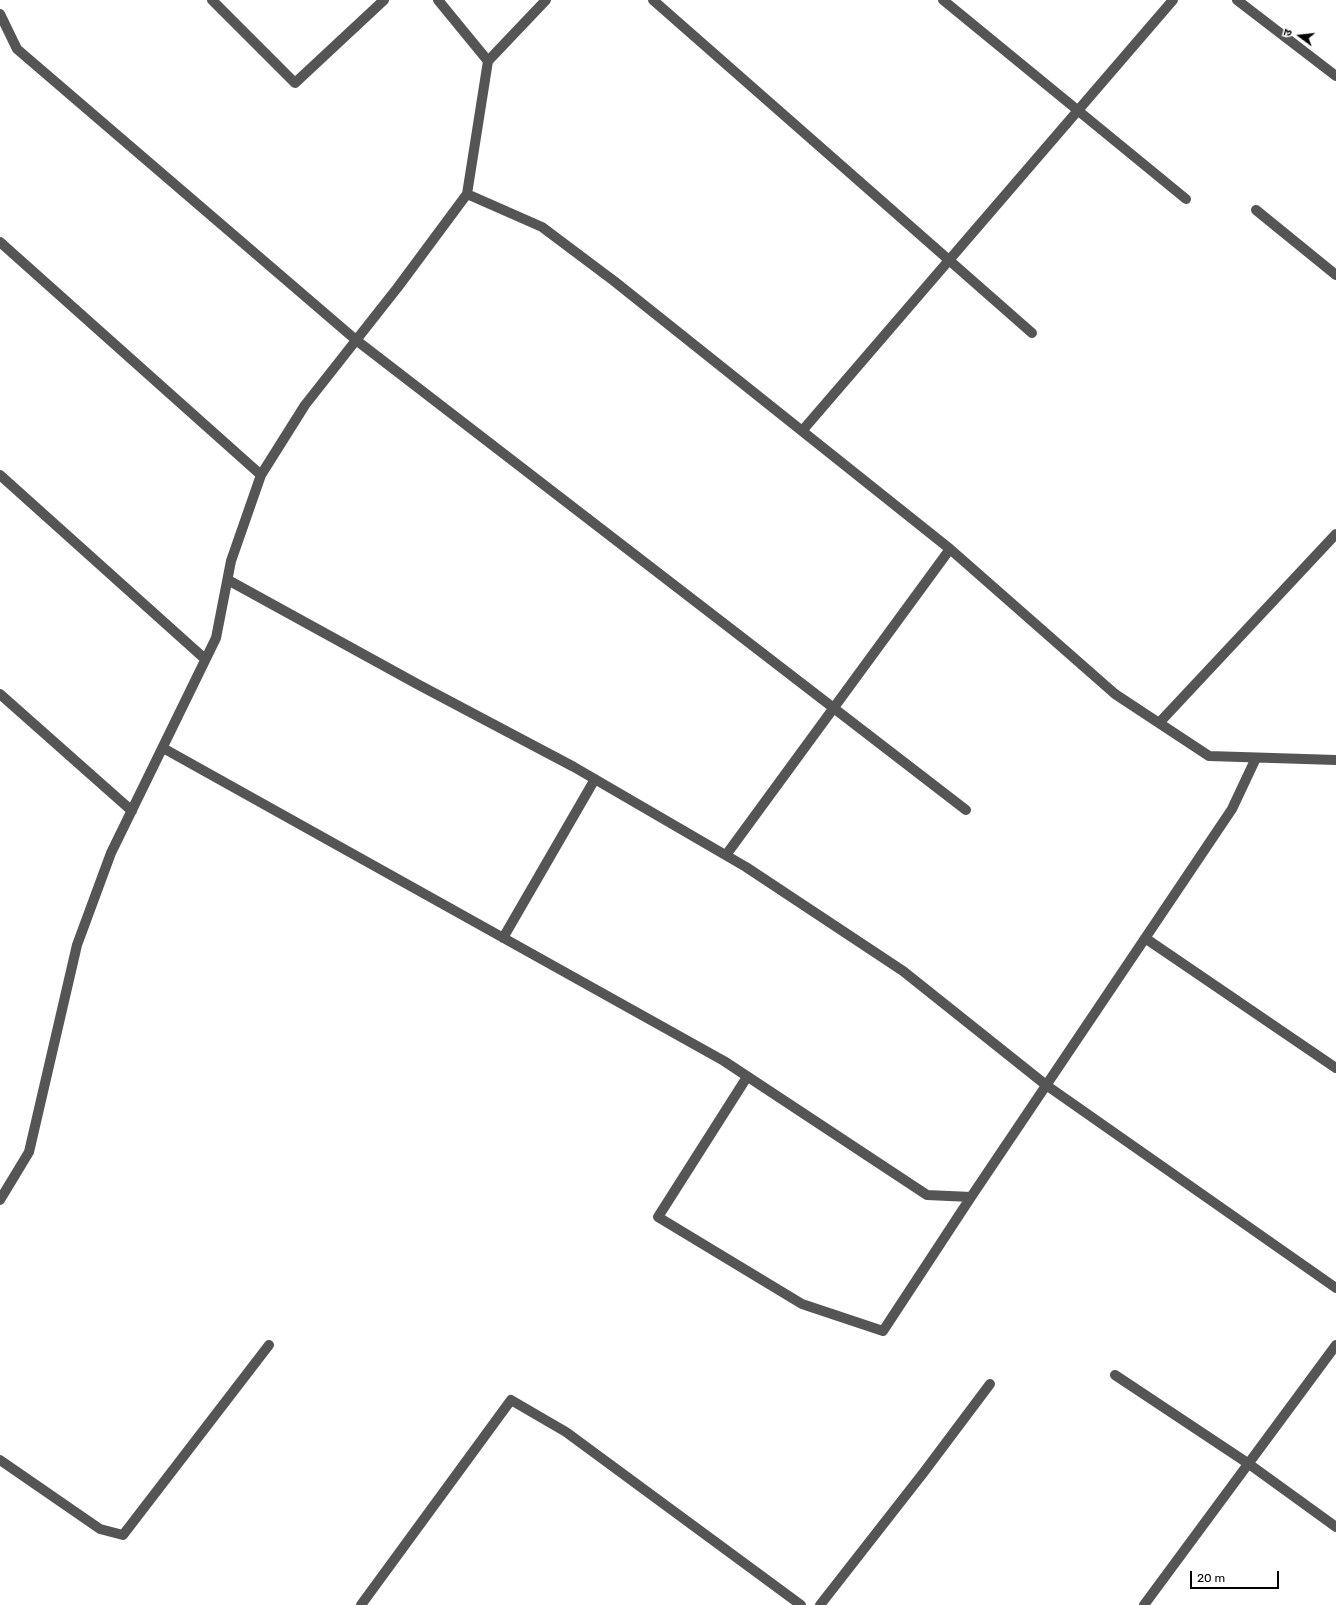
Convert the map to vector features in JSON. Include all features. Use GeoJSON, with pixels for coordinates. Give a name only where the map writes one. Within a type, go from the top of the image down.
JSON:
{"type":"FeatureCollection","features":[{"type":"Feature","properties":{"kind":"street"},"geometry":{"type":"LineString","coordinates":[[212,0],[294,83],[384,0]]}},
{"type":"Feature","properties":{"kind":"street"},"geometry":{"type":"LineString","coordinates":[[438,0],[488,61]]}},
{"type":"Feature","properties":{"kind":"street"},"geometry":{"type":"LineString","coordinates":[[0,1200],[29,1152],[77,945],[111,853],[216,638],[231,561],[261,475],[305,405],[467,194],[488,61],[546,0]]}},
{"type":"Feature","properties":{"kind":"street"},"geometry":{"type":"LineString","coordinates":[[653,0],[1032,333]]}},
{"type":"Feature","properties":{"kind":"street"},"geometry":{"type":"LineString","coordinates":[[943,0],[1186,199]]}},
{"type":"Feature","properties":{"kind":"street"},"geometry":{"type":"LineString","coordinates":[[802,431],[1173,0]]}},
{"type":"Feature","properties":{"kind":"street"},"geometry":{"type":"LineString","coordinates":[[1237,0],[1336,76]]}},
{"type":"Feature","properties":{"kind":"street"},"geometry":{"type":"LineString","coordinates":[[0,14],[17,49],[356,340],[966,810]]}},
{"type":"Feature","properties":{"kind":"street"},"geometry":{"type":"LineString","coordinates":[[467,194],[542,227],[614,281],[950,548],[1115,694],[1209,756],[1336,760]]}},
{"type":"Feature","properties":{"kind":"street"},"geometry":{"type":"LineString","coordinates":[[1256,210],[1336,275]]}},
{"type":"Feature","properties":{"kind":"street"},"geometry":{"type":"LineString","coordinates":[[0,242],[261,475]]}},
{"type":"Feature","properties":{"kind":"street"},"geometry":{"type":"LineString","coordinates":[[0,475],[205,659]]}},
{"type":"Feature","properties":{"kind":"street"},"geometry":{"type":"LineString","coordinates":[[1159,723],[1336,534]]}},
{"type":"Feature","properties":{"kind":"street"},"geometry":{"type":"LineString","coordinates":[[726,855],[950,548]]}},
{"type":"Feature","properties":{"kind":"street"},"geometry":{"type":"LineString","coordinates":[[228,580],[412,682],[595,779],[746,867],[903,971],[1046,1085],[1336,1288]]}},
{"type":"Feature","properties":{"kind":"street"},"geometry":{"type":"LineString","coordinates":[[0,694],[132,811]]}},
{"type":"Feature","properties":{"kind":"street"},"geometry":{"type":"LineString","coordinates":[[162,748],[724,1061],[927,1195],[971,1197]]}},
{"type":"Feature","properties":{"kind":"street"},"geometry":{"type":"LineString","coordinates":[[747,1077],[658,1217],[802,1304],[883,1331],[971,1197],[1232,809],[1256,758]]}},
{"type":"Feature","properties":{"kind":"street"},"geometry":{"type":"LineString","coordinates":[[503,938],[595,779]]}},
{"type":"Feature","properties":{"kind":"street"},"geometry":{"type":"LineString","coordinates":[[1145,938],[1336,1068]]}},
{"type":"Feature","properties":{"kind":"street"},"geometry":{"type":"LineString","coordinates":[[0,1460],[100,1529],[123,1535],[270,1345]]}},
{"type":"Feature","properties":{"kind":"street"},"geometry":{"type":"LineString","coordinates":[[1144,1605],[1336,1345]]}},
{"type":"Feature","properties":{"kind":"street"},"geometry":{"type":"LineString","coordinates":[[1115,1375],[1249,1464],[1336,1527]]}},
{"type":"Feature","properties":{"kind":"street"},"geometry":{"type":"LineString","coordinates":[[820,1605],[990,1384]]}},
{"type":"Feature","properties":{"kind":"street"},"geometry":{"type":"LineString","coordinates":[[361,1605],[511,1400],[566,1432],[801,1605]]}}]}
